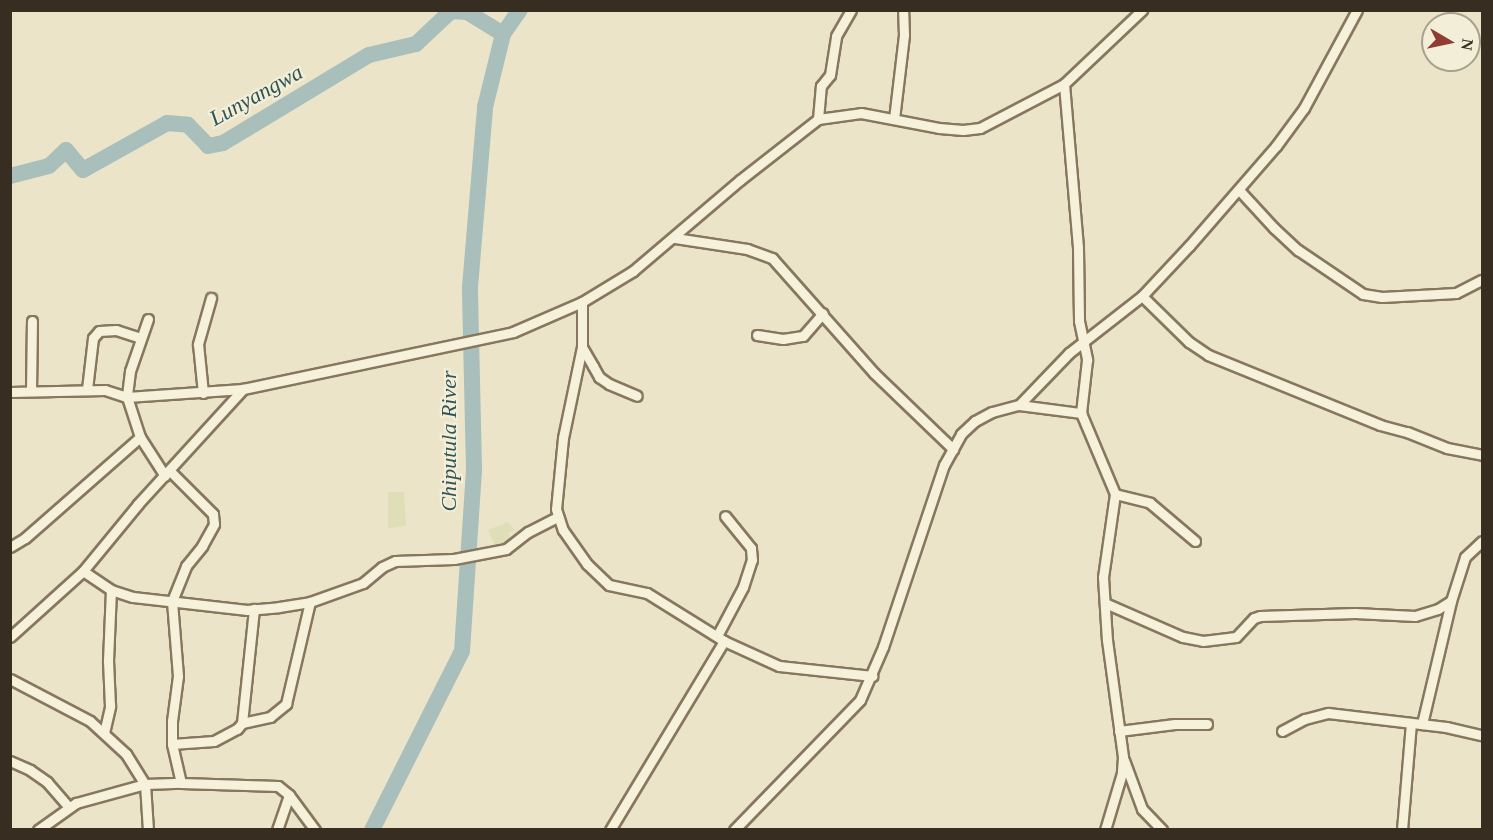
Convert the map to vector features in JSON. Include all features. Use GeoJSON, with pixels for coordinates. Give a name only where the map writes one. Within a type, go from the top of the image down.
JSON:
{"type":"FeatureCollection","features":[{"type":"Feature","properties":{"kind":"street"},"geometry":{"type":"LineString","coordinates":[[818,119],[821,86],[831,75],[836,36],[851,10]]}},
{"type":"Feature","properties":{"kind":"street"},"geometry":{"type":"LineString","coordinates":[[894,119],[904,35],[903,10]]}},
{"type":"Feature","properties":{"kind":"street"},"geometry":{"type":"LineString","coordinates":[[10,392],[87,389],[105,390],[127,397],[203,393],[243,388],[513,332],[582,303],[633,271],[675,238],[740,180],[818,119],[861,112],[963,130],[980,128],[1064,84],[1142,10]]}},
{"type":"Feature","properties":{"kind":"street"},"geometry":{"type":"LineString","coordinates":[[1019,405],[1043,378],[1082,342],[1113,321],[1142,296],[1239,190],[1304,108],[1322,79],[1357,10]]}},
{"type":"Feature","properties":{"kind":"street"},"geometry":{"type":"LineString","coordinates":[[1064,84],[1082,342],[1087,360],[1082,413],[1115,494],[1103,577],[1108,651],[1123,758],[1142,809],[1162,830]]}},
{"type":"Feature","properties":{"kind":"street"},"geometry":{"type":"LineString","coordinates":[[1239,190],[1298,250],[1363,294],[1382,297],[1456,292],[1482,280]]}},
{"type":"Feature","properties":{"kind":"street"},"geometry":{"type":"LineString","coordinates":[[675,238],[747,249],[772,258],[874,373],[953,449]]}},
{"type":"Feature","properties":{"kind":"street"},"geometry":{"type":"LineString","coordinates":[[1142,296],[1189,342],[1208,355],[1380,425],[1407,432],[1447,448],[1482,455]]}},
{"type":"Feature","properties":{"kind":"street"},"geometry":{"type":"LineString","coordinates":[[203,393],[198,344],[211,298]]}},
{"type":"Feature","properties":{"kind":"street"},"geometry":{"type":"LineString","coordinates":[[582,303],[582,347],[561,458],[556,509],[563,530],[587,564],[609,585],[647,593],[720,639],[779,666],[872,676]]}},
{"type":"Feature","properties":{"kind":"street"},"geometry":{"type":"LineString","coordinates":[[757,335],[783,339],[803,336],[823,313]]}},
{"type":"Feature","properties":{"kind":"street"},"geometry":{"type":"LineString","coordinates":[[148,319],[130,371],[127,397],[140,436],[168,473],[213,514],[214,524],[202,546],[186,566],[172,601],[178,676],[172,721],[172,744],[181,783]]}},
{"type":"Feature","properties":{"kind":"street"},"geometry":{"type":"LineString","coordinates":[[31,391],[32,321]]}},
{"type":"Feature","properties":{"kind":"street"},"geometry":{"type":"LineString","coordinates":[[87,389],[93,338],[99,331],[116,330],[141,338]]}},
{"type":"Feature","properties":{"kind":"street"},"geometry":{"type":"LineString","coordinates":[[582,347],[599,377],[637,396]]}},
{"type":"Feature","properties":{"kind":"street"},"geometry":{"type":"LineString","coordinates":[[10,637],[83,571],[115,531],[243,388]]}},
{"type":"Feature","properties":{"kind":"street"},"geometry":{"type":"LineString","coordinates":[[734,830],[847,716],[860,700],[872,676],[945,465],[961,434],[975,421],[992,412],[1019,405],[1082,413]]}},
{"type":"Feature","properties":{"kind":"street"},"geometry":{"type":"LineString","coordinates":[[10,547],[25,538],[140,436]]}},
{"type":"Feature","properties":{"kind":"street"},"geometry":{"type":"LineString","coordinates":[[1115,494],[1150,503],[1195,541]]}},
{"type":"Feature","properties":{"kind":"street"},"geometry":{"type":"LineString","coordinates":[[610,830],[720,639],[743,587],[752,560],[751,548],[725,516]]}},
{"type":"Feature","properties":{"kind":"street"},"geometry":{"type":"LineString","coordinates":[[83,571],[111,590],[133,597],[254,609],[310,602],[363,583],[382,567],[395,561],[454,559],[506,549],[528,532],[558,517]]}},
{"type":"Feature","properties":{"kind":"street"},"geometry":{"type":"LineString","coordinates":[[1422,724],[1451,601],[1466,557],[1482,541]]}},
{"type":"Feature","properties":{"kind":"street"},"geometry":{"type":"LineString","coordinates":[[104,733],[110,706],[108,661],[111,590]]}},
{"type":"Feature","properties":{"kind":"street"},"geometry":{"type":"LineString","coordinates":[[1105,603],[1183,637],[1203,641],[1236,637],[1254,618],[1260,616],[1355,613],[1415,616],[1438,609],[1451,601]]}},
{"type":"Feature","properties":{"kind":"street"},"geometry":{"type":"LineString","coordinates":[[242,723],[270,717],[286,704],[310,602]]}},
{"type":"Feature","properties":{"kind":"street"},"geometry":{"type":"LineString","coordinates":[[172,744],[214,741],[237,729],[242,723],[254,609]]}},
{"type":"Feature","properties":{"kind":"street"},"geometry":{"type":"LineString","coordinates":[[10,679],[90,721],[126,754],[145,784],[148,830]]}},
{"type":"Feature","properties":{"kind":"street"},"geometry":{"type":"LineString","coordinates":[[1282,731],[1305,718],[1328,713],[1422,724],[1482,735]]}},
{"type":"Feature","properties":{"kind":"street"},"geometry":{"type":"LineString","coordinates":[[1402,830],[1411,723]]}},
{"type":"Feature","properties":{"kind":"street"},"geometry":{"type":"LineString","coordinates":[[1119,731],[1175,724],[1207,724]]}},
{"type":"Feature","properties":{"kind":"street"},"geometry":{"type":"LineString","coordinates":[[1105,830],[1122,773],[1123,758]]}},
{"type":"Feature","properties":{"kind":"street"},"geometry":{"type":"LineString","coordinates":[[10,761],[30,770],[47,782],[69,807]]}},
{"type":"Feature","properties":{"kind":"street"},"geometry":{"type":"LineString","coordinates":[[38,830],[69,807],[145,784],[181,783],[278,786],[289,795],[315,830]]}},
{"type":"Feature","properties":{"kind":"street"},"geometry":{"type":"LineString","coordinates":[[277,830],[289,795]]}},
{"type":"Feature","properties":{"kind":"shaded area"},"geometry":{"type":"Polygon","coordinates":[[[388,492],[404,492],[406,526],[388,528],[388,492]]]}},
{"type":"Feature","properties":{"kind":"shaded area"},"geometry":{"type":"Polygon","coordinates":[[[508,522],[515,530],[509,533],[510,540],[497,550],[488,530],[508,522]]]}},
{"type":"Feature","properties":{"kind":"waterway","name":"Lunyangwa"},"geometry":{"type":"LineString","coordinates":[[10,176],[49,166],[66,150],[83,170],[167,123],[188,125],[208,146],[223,143],[369,55],[416,44],[451,11],[467,12],[503,34],[520,10]]}},
{"type":"Feature","properties":{"kind":"waterway","name":"Chiputula River"},"geometry":{"type":"LineString","coordinates":[[372,830],[462,651],[474,469],[470,287],[485,107],[503,34]]}}]}
